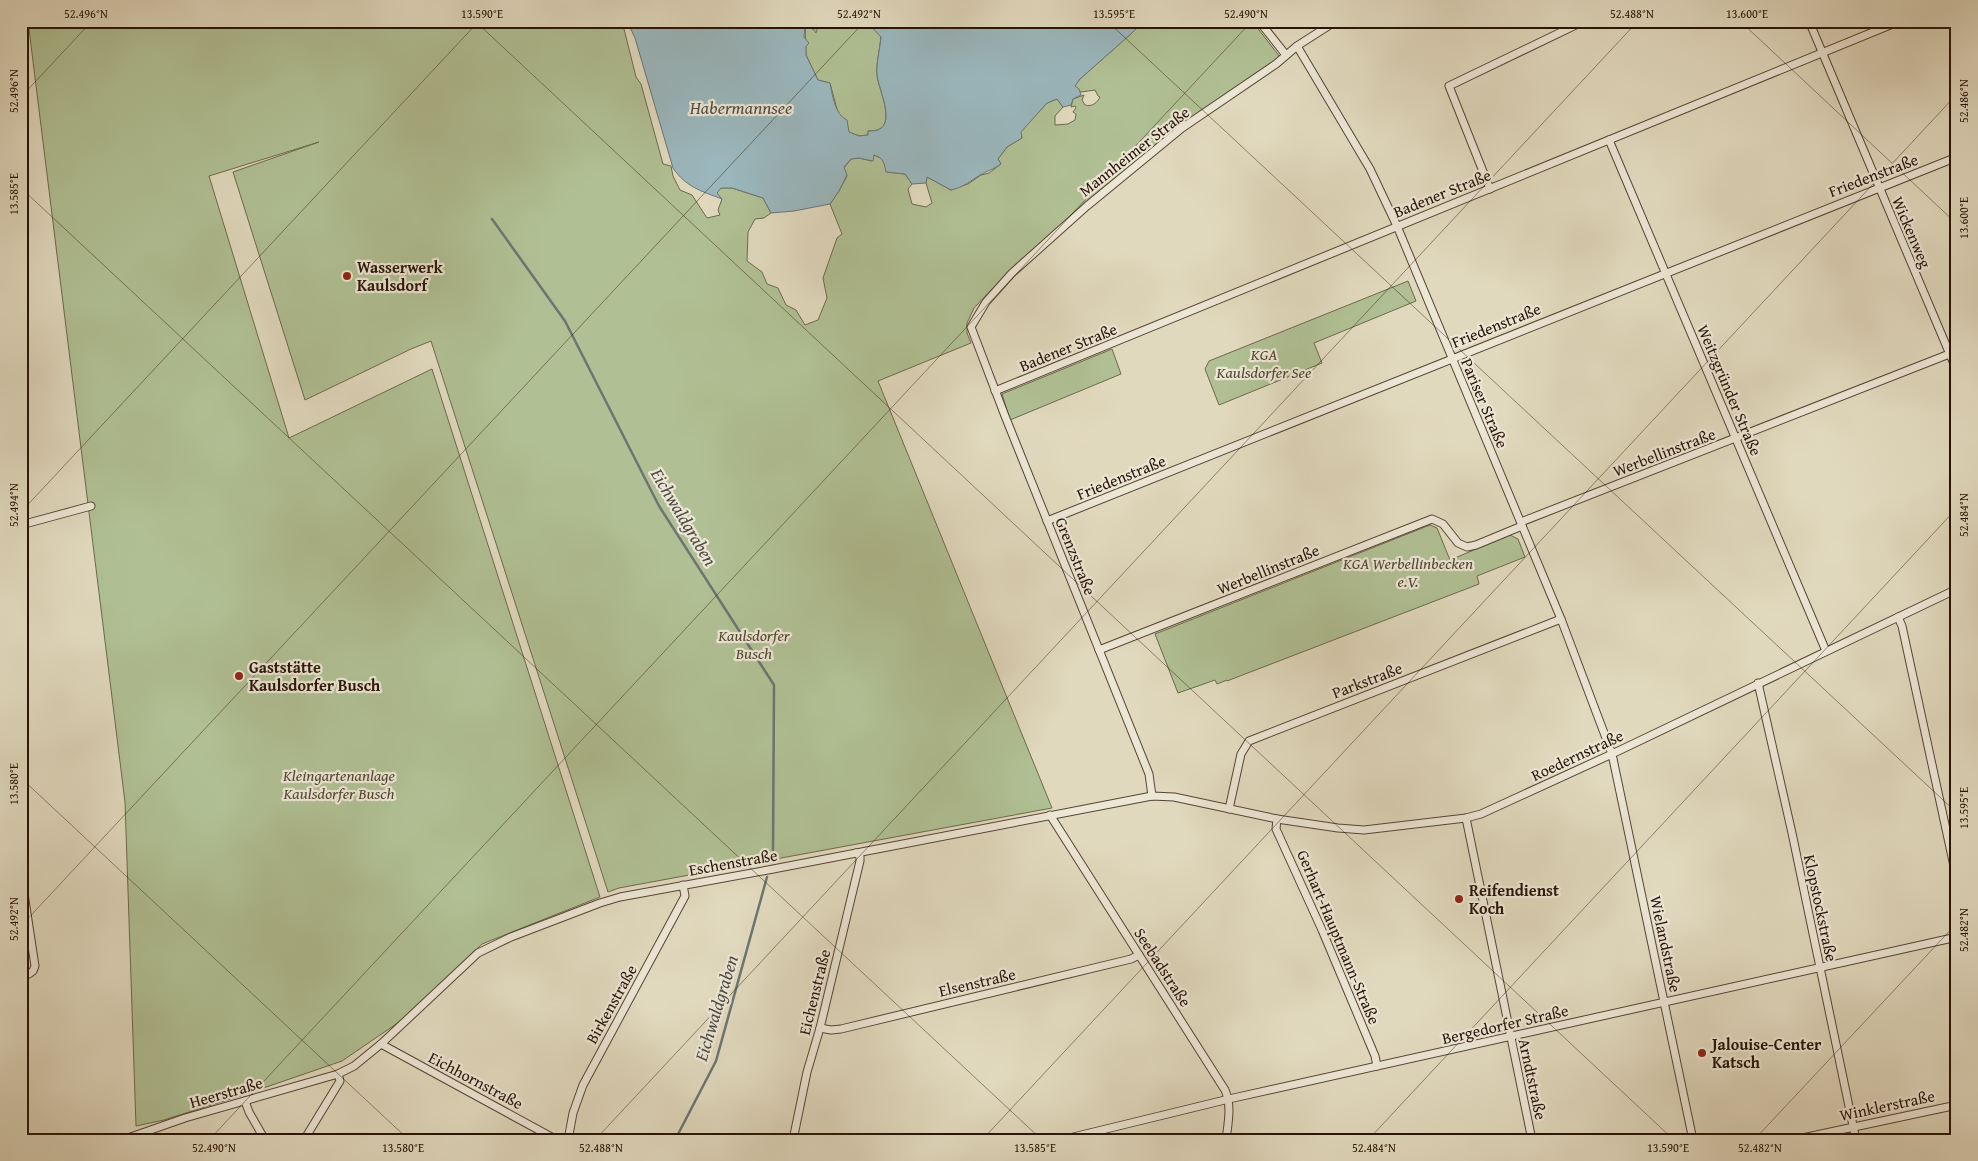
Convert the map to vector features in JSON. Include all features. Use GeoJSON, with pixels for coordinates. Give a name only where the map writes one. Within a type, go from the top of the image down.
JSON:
{"type":"FeatureCollection","features":[{"type":"Feature","properties":{"kind":"street"},"geometry":{"type":"LineString","coordinates":[[1259,21],[1286,55]]}},
{"type":"Feature","properties":{"kind":"street","name":"Mannheimer Straße"},"geometry":{"type":"LineString","coordinates":[[971,327],[986,302],[1043,243],[1182,128],[1276,64],[1297,46],[1336,21]]}},
{"type":"Feature","properties":{"kind":"street"},"geometry":{"type":"LineString","coordinates":[[1561,21],[1565,30]]}},
{"type":"Feature","properties":{"kind":"street"},"geometry":{"type":"LineString","coordinates":[[1490,189],[1448,86],[1584,21]]}},
{"type":"Feature","properties":{"kind":"street","name":"Wickenweg"},"geometry":{"type":"LineString","coordinates":[[1809,21],[1878,188],[1953,352],[1957,371]]}},
{"type":"Feature","properties":{"kind":"street","name":"Badener Straße"},"geometry":{"type":"LineString","coordinates":[[995,390],[1900,21]]}},
{"type":"Feature","properties":{"kind":"street","name":"Pariser Straße"},"geometry":{"type":"LineString","coordinates":[[1297,46],[1370,169],[1397,226],[1561,619],[1612,754]]}},
{"type":"Feature","properties":{"kind":"street","name":"Weitzgründer Straße"},"geometry":{"type":"LineString","coordinates":[[1609,140],[1826,650]]}},
{"type":"Feature","properties":{"kind":"street","name":"Friedenstraße"},"geometry":{"type":"LineString","coordinates":[[1047,521],[1957,157]]}},
{"type":"Feature","properties":{"kind":"street","name":"Grenzstraße"},"geometry":{"type":"LineString","coordinates":[[971,327],[1149,774],[1152,796]]}},
{"type":"Feature","properties":{"kind":"street","name":"Werbellinstraße"},"geometry":{"type":"LineString","coordinates":[[1099,650],[1432,519],[1443,524],[1458,543],[1467,547],[1476,545],[1521,524],[1953,352]]}},
{"type":"Feature","properties":{"kind":"street"},"geometry":{"type":"LineString","coordinates":[[21,525],[91,506]]}},
{"type":"Feature","properties":{"kind":"street","name":"Roedernstraße"},"geometry":{"type":"LineString","coordinates":[[1183,799],[1277,819],[1364,830],[1466,818],[1481,814],[1612,754],[1957,588]]}},
{"type":"Feature","properties":{"kind":"street"},"geometry":{"type":"LineString","coordinates":[[1898,617],[1902,626],[1957,880]]}},
{"type":"Feature","properties":{"kind":"street","name":"Parkstraße"},"geometry":{"type":"LineString","coordinates":[[1229,809],[1241,754],[1249,741],[1561,619]]}},
{"type":"Feature","properties":{"kind":"street","name":"Klopstockstraße"},"geometry":{"type":"LineString","coordinates":[[1758,683],[1788,812],[1856,1140]]}},
{"type":"Feature","properties":{"kind":"street","name":"Wielandstraße"},"geometry":{"type":"LineString","coordinates":[[1612,754],[1693,1140]]}},
{"type":"Feature","properties":{"kind":"street","name":"Eschenstraße"},"geometry":{"type":"LineString","coordinates":[[338,1074],[354,1066],[381,1044],[478,953],[511,937],[600,903],[620,897],[1152,796],[1183,799]]}},
{"type":"Feature","properties":{"kind":"street","name":"Seebadstraße"},"geometry":{"type":"LineString","coordinates":[[1050,815],[1229,1099]]}},
{"type":"Feature","properties":{"kind":"street","name":"Arndtstraße"},"geometry":{"type":"LineString","coordinates":[[1466,818],[1532,1140]]}},
{"type":"Feature","properties":{"kind":"street","name":"Gerhart-Hauptmann-Straße"},"geometry":{"type":"LineString","coordinates":[[1277,819],[1276,829],[1322,930],[1375,1056],[1377,1066]]}},
{"type":"Feature","properties":{"kind":"street","name":"Eichenstraße"},"geometry":{"type":"LineString","coordinates":[[794,1140],[807,1072],[820,1028],[860,861],[860,856],[856,853]]}},
{"type":"Feature","properties":{"kind":"street"},"geometry":{"type":"LineString","coordinates":[[21,874],[35,966],[29,974],[21,975]]}},
{"type":"Feature","properties":{"kind":"street","name":"Birkenstraße"},"geometry":{"type":"LineString","coordinates":[[568,1140],[572,1113],[583,1085],[685,896],[683,885]]}},
{"type":"Feature","properties":{"kind":"street","name":"Bergedorfer Straße"},"geometry":{"type":"LineString","coordinates":[[1061,1140],[1229,1099],[1957,937]]}},
{"type":"Feature","properties":{"kind":"street","name":"Elsenstraße"},"geometry":{"type":"LineString","coordinates":[[820,1028],[841,1029],[1122,962],[1139,955]]}},
{"type":"Feature","properties":{"kind":"street","name":"Eichhornstraße"},"geometry":{"type":"LineString","coordinates":[[381,1044],[557,1140]]}},
{"type":"Feature","properties":{"kind":"street"},"geometry":{"type":"LineString","coordinates":[[304,1140],[340,1081],[338,1074]]}},
{"type":"Feature","properties":{"kind":"street","name":"Heerstraße"},"geometry":{"type":"LineString","coordinates":[[122,1140],[185,1118],[338,1074]]}},
{"type":"Feature","properties":{"kind":"street"},"geometry":{"type":"LineString","coordinates":[[1226,1140],[1229,1099]]}},
{"type":"Feature","properties":{"kind":"street"},"geometry":{"type":"LineString","coordinates":[[245,1101],[248,1112],[265,1140]]}},
{"type":"Feature","properties":{"kind":"street","name":"Winklerstraße"},"geometry":{"type":"LineString","coordinates":[[1793,1140],[1957,1105]]}},
{"type":"Feature","properties":{"kind":"green space"},"geometry":{"type":"Polygon","coordinates":[[[28,21],[622,21],[636,77],[641,84],[663,164],[671,166],[673,176],[680,190],[692,195],[707,218],[720,215],[718,210],[722,199],[716,193],[721,188],[732,188],[763,198],[771,213],[764,218],[755,219],[748,232],[747,261],[762,272],[767,284],[778,288],[786,305],[796,310],[805,325],[818,320],[827,298],[823,278],[837,238],[842,234],[830,204],[847,176],[844,168],[851,159],[859,158],[872,161],[873,155],[881,159],[887,172],[905,174],[912,184],[908,189],[912,204],[926,207],[932,203],[926,183],[927,177],[951,190],[989,173],[1001,164],[998,159],[1007,147],[1022,138],[1020,132],[1047,103],[1057,99],[1063,107],[1055,116],[1055,125],[1068,124],[1075,120],[1076,114],[1073,112],[1076,108],[1075,106],[1071,107],[1073,99],[1084,95],[1082,100],[1085,105],[1096,103],[1100,97],[1095,90],[1081,92],[1074,86],[1143,21],[1252,21],[1280,57],[1177,127],[1018,262],[974,308],[967,323],[967,333],[971,343],[878,381],[1052,808],[619,888],[608,892],[431,341],[305,400],[233,172],[319,142],[209,176],[289,438],[432,369],[600,897],[482,944],[402,1020],[342,1061],[164,1120],[136,1126],[125,802],[28,21]]]}},
{"type":"Feature","properties":{"kind":"green space"},"geometry":{"type":"Polygon","coordinates":[[[821,21],[866,21],[881,36],[877,75],[886,110],[886,119],[884,125],[878,130],[868,131],[868,135],[859,136],[849,132],[844,120],[838,113],[830,83],[818,80],[806,55],[805,25],[809,23],[813,30],[821,21]]]}},
{"type":"Feature","properties":{"kind":"green space","name":"KGA Kaulsdorfer See"},"geometry":{"type":"Polygon","coordinates":[[[1408,281],[1416,301],[1314,343],[1322,363],[1219,405],[1205,369],[1209,361],[1408,281]]]}},
{"type":"Feature","properties":{"kind":"green space"},"geometry":{"type":"Polygon","coordinates":[[[1112,349],[1121,374],[1010,420],[1002,394],[1112,349]]]}},
{"type":"Feature","properties":{"kind":"green space","name":"KGA Werbellinbecken e.V."},"geometry":{"type":"Polygon","coordinates":[[[1430,525],[1437,528],[1450,560],[1510,535],[1518,539],[1525,557],[1477,576],[1479,584],[1227,681],[1217,684],[1215,680],[1178,693],[1155,634],[1430,525]]]}},
{"type":"Feature","properties":{"kind":"water","name":"Habermannsee"},"geometry":{"type":"Polygon","coordinates":[[[627,21],[821,21],[816,33],[809,23],[805,25],[804,37],[809,43],[806,46],[806,55],[818,80],[830,83],[835,104],[840,114],[847,120],[849,132],[859,136],[868,135],[868,131],[878,130],[884,125],[886,119],[886,110],[877,75],[881,37],[866,21],[1143,21],[1080,79],[1075,86],[1079,89],[1081,95],[1073,99],[1071,105],[1063,107],[1057,99],[1047,103],[1021,132],[1022,138],[1007,147],[998,159],[1001,164],[963,186],[951,190],[927,177],[926,183],[912,184],[905,174],[886,172],[882,159],[874,155],[873,161],[859,158],[851,159],[844,167],[847,175],[830,204],[771,213],[763,198],[732,188],[721,188],[717,193],[722,199],[689,184],[673,168],[635,38],[627,21]]]}},
{"type":"Feature","properties":{"kind":"waterway","name":"Eichwaldgraben"},"geometry":{"type":"LineString","coordinates":[[492,219],[565,321],[659,506],[774,685],[773,850]]}},
{"type":"Feature","properties":{"kind":"waterway","name":"Eichwaldgraben"},"geometry":{"type":"LineString","coordinates":[[675,1140],[716,1061],[767,877]]}},
{"type":"Feature","properties":{"kind":"place","name":"Wasserwerk Kaulsdorf"},"geometry":{"type":"Point","coordinates":[347,276]}},
{"type":"Feature","properties":{"kind":"place","name":"Gaststätte Kaulsdorfer Busch"},"geometry":{"type":"Point","coordinates":[239,676]}},
{"type":"Feature","properties":{"kind":"place","name":"Reifendienst Koch"},"geometry":{"type":"Point","coordinates":[1459,899]}},
{"type":"Feature","properties":{"kind":"place","name":"Jalouise-Center Katsch"},"geometry":{"type":"Point","coordinates":[1702,1053]}},
{"type":"Feature","properties":{"kind":"park label","name":"Kaulsdorfer Busch"},"geometry":{"type":"Point","coordinates":[754,644]}},
{"type":"Feature","properties":{"kind":"park label","name":"Kleingartenanlage Kaulsdorfer Busch"},"geometry":{"type":"Point","coordinates":[339,784]}}]}
